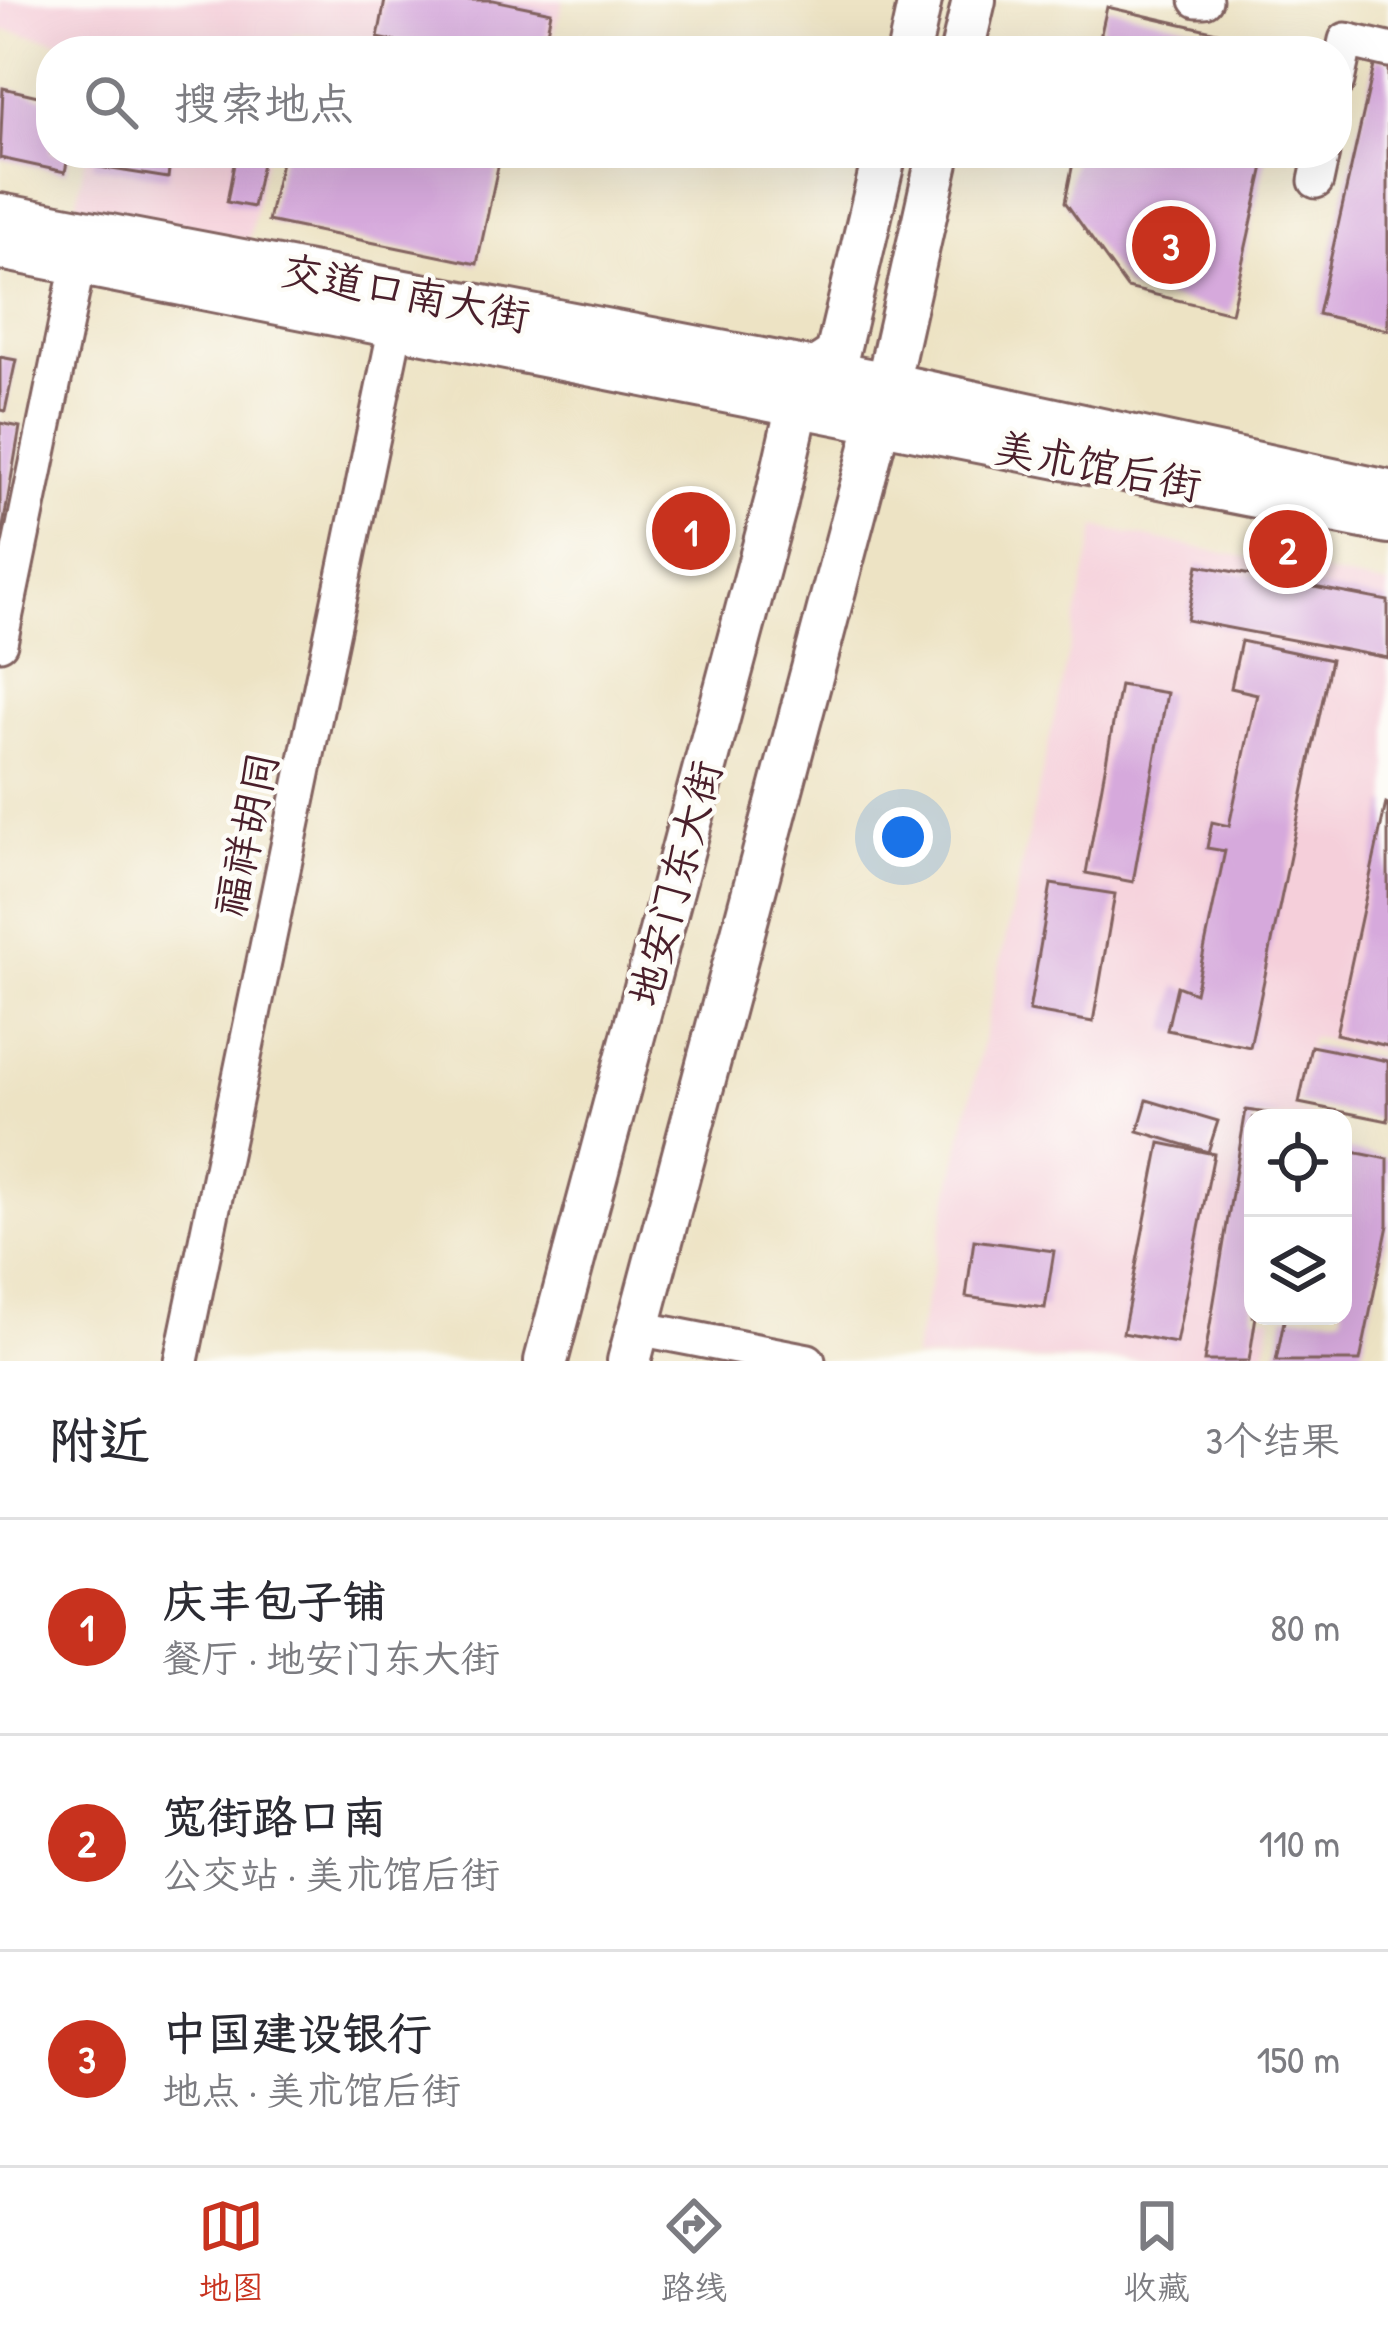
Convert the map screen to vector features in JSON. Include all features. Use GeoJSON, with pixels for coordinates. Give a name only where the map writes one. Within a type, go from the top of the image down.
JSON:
{"type":"FeatureCollection","features":[{"type":"Feature","properties":{"kind":"main road"},"geometry":{"type":"LineString","coordinates":[[912,36],[920,0]]}},
{"type":"Feature","properties":{"kind":"main road"},"geometry":{"type":"LineString","coordinates":[[966,36],[974,0]]}},
{"type":"Feature","properties":{"kind":"main road"},"geometry":{"type":"LineString","coordinates":[[805,388],[837,355],[881,168]]}},
{"type":"Feature","properties":{"kind":"main road","name":"地安门东大街"},"geometry":{"type":"LineString","coordinates":[[633,1345],[883,402],[936,168]]}},
{"type":"Feature","properties":{"kind":"main road","name":"交道口南大街"},"geometry":{"type":"LineString","coordinates":[[0,215],[805,388]]}},
{"type":"Feature","properties":{"kind":"main road","name":"交道口南大街"},"geometry":{"type":"LineString","coordinates":[[0,248],[396,326],[805,388]]}},
{"type":"Feature","properties":{"kind":"main road"},"geometry":{"type":"LineString","coordinates":[[805,388],[883,402]]}},
{"type":"Feature","properties":{"kind":"main road","name":"地安门东大街"},"geometry":{"type":"LineString","coordinates":[[546,1361],[805,388]]}},
{"type":"Feature","properties":{"kind":"main road","name":"美术馆后街"},"geometry":{"type":"LineString","coordinates":[[883,402],[1388,492]]}},
{"type":"Feature","properties":{"kind":"main road","name":"美术馆后街"},"geometry":{"type":"LineString","coordinates":[[883,402],[1388,523]]}},
{"type":"Feature","properties":{"kind":"street"},"geometry":{"type":"LineString","coordinates":[[1352,41],[1388,50]]}},
{"type":"Feature","properties":{"kind":"street"},"geometry":{"type":"LineString","coordinates":[[0,643],[78,264]]}},
{"type":"Feature","properties":{"kind":"street","name":"福祥胡同"},"geometry":{"type":"LineString","coordinates":[[181,1361],[396,326]]}},
{"type":"Feature","properties":{"kind":"street"},"geometry":{"type":"LineString","coordinates":[[633,1345],[808,1361]]}},
{"type":"Feature","properties":{"kind":"shaded area"},"geometry":{"type":"Polygon","coordinates":[[[0,0],[564,0],[553,36],[36,37],[0,29],[0,0]]]}},
{"type":"Feature","properties":{"kind":"shaded area"},"geometry":{"type":"Polygon","coordinates":[[[83,168],[264,168],[249,241],[76,206],[83,168]]]}},
{"type":"Feature","properties":{"kind":"shaded area"},"geometry":{"type":"Polygon","coordinates":[[[1096,527],[1388,586],[1388,1054],[1311,1037],[1296,1109],[1244,1109],[1244,1325],[1270,1325],[1263,1361],[913,1359],[1096,527]]]}},
{"type":"Feature","properties":{"kind":"building"},"geometry":{"type":"Polygon","coordinates":[[[385,0],[493,0],[551,12],[546,36],[378,36],[385,0]]]}},
{"type":"Feature","properties":{"kind":"building"},"geometry":{"type":"Polygon","coordinates":[[[1107,7],[1234,36],[1100,36],[1107,7]]]}},
{"type":"Feature","properties":{"kind":"building"},"geometry":{"type":"Polygon","coordinates":[[[1376,57],[1388,60],[1388,330],[1318,314],[1376,57]]]}},
{"type":"Feature","properties":{"kind":"building"},"geometry":{"type":"Polygon","coordinates":[[[3,88],[36,96],[36,166],[0,158],[3,88]]]}},
{"type":"Feature","properties":{"kind":"building"},"geometry":{"type":"Polygon","coordinates":[[[106,168],[169,168],[168,178],[106,168]]]}},
{"type":"Feature","properties":{"kind":"building"},"geometry":{"type":"Polygon","coordinates":[[[233,168],[261,168],[253,207],[227,202],[233,168]]]}},
{"type":"Feature","properties":{"kind":"building"},"geometry":{"type":"Polygon","coordinates":[[[280,168],[498,168],[477,264],[268,221],[280,168]]]}},
{"type":"Feature","properties":{"kind":"building"},"geometry":{"type":"Polygon","coordinates":[[[1072,168],[1264,168],[1231,313],[1127,288],[1065,202],[1072,168]]]}},
{"type":"Feature","properties":{"kind":"building"},"geometry":{"type":"Polygon","coordinates":[[[0,357],[16,360],[5,411],[0,410],[0,357]]]}},
{"type":"Feature","properties":{"kind":"building"},"geometry":{"type":"Polygon","coordinates":[[[0,423],[20,427],[2,533],[0,533],[0,423]]]}},
{"type":"Feature","properties":{"kind":"building"},"geometry":{"type":"Polygon","coordinates":[[[1198,565],[1388,601],[1388,658],[1187,620],[1198,565]]]}},
{"type":"Feature","properties":{"kind":"building"},"geometry":{"type":"Polygon","coordinates":[[[1241,641],[1331,660],[1250,1047],[1167,1030],[1177,986],[1195,993],[1225,851],[1207,848],[1212,822],[1229,826],[1257,694],[1231,688],[1241,641]]]}},
{"type":"Feature","properties":{"kind":"building"},"geometry":{"type":"Polygon","coordinates":[[[1120,685],[1167,693],[1133,882],[1086,873],[1120,685]]]}},
{"type":"Feature","properties":{"kind":"building"},"geometry":{"type":"Polygon","coordinates":[[[1388,804],[1388,1046],[1336,1034],[1388,804]]]}},
{"type":"Feature","properties":{"kind":"building"},"geometry":{"type":"Polygon","coordinates":[[[1051,884],[1115,894],[1093,1022],[1029,1011],[1051,884]]]}},
{"type":"Feature","properties":{"kind":"building"},"geometry":{"type":"Polygon","coordinates":[[[1311,1046],[1388,1061],[1388,1121],[1352,1114],[1352,1109],[1299,1103],[1311,1046]]]}},
{"type":"Feature","properties":{"kind":"building"},"geometry":{"type":"Polygon","coordinates":[[[1147,1100],[1218,1121],[1208,1152],[1138,1131],[1147,1100]]]}},
{"type":"Feature","properties":{"kind":"building"},"geometry":{"type":"Polygon","coordinates":[[[1244,1122],[1244,1325],[1255,1325],[1249,1361],[1204,1361],[1244,1122]]]}},
{"type":"Feature","properties":{"kind":"building"},"geometry":{"type":"Polygon","coordinates":[[[1160,1143],[1214,1154],[1176,1343],[1123,1333],[1160,1143]]]}},
{"type":"Feature","properties":{"kind":"building"},"geometry":{"type":"Polygon","coordinates":[[[1352,1152],[1388,1159],[1388,1225],[1360,1361],[1276,1361],[1283,1325],[1352,1325],[1352,1152]]]}},
{"type":"Feature","properties":{"kind":"building"},"geometry":{"type":"Polygon","coordinates":[[[974,1240],[1054,1251],[1045,1308],[966,1297],[974,1240]]]}},
{"type":"Feature","properties":{"kind":"place","name":"中国建设银行"},"geometry":{"type":"Point","coordinates":[1171,245]}},
{"type":"Feature","properties":{"kind":"place","name":"庆丰包子铺"},"geometry":{"type":"Point","coordinates":[691,531]}},
{"type":"Feature","properties":{"kind":"place","name":"宽街路口南"},"geometry":{"type":"Point","coordinates":[1288,549]}}]}
